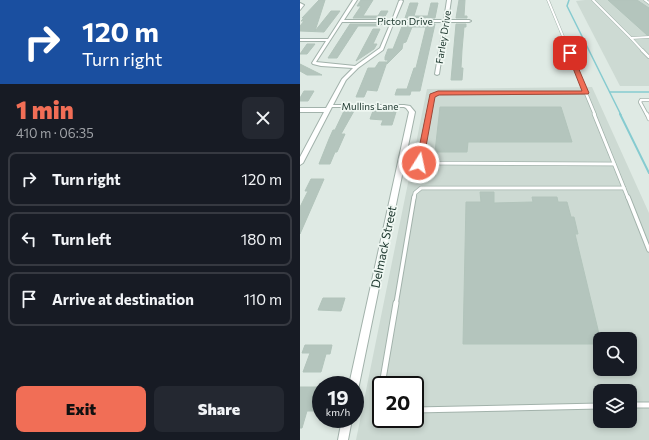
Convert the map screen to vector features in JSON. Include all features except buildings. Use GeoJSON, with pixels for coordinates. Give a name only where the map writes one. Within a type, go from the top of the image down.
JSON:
{"type":"FeatureCollection","features":[{"type":"Feature","properties":{"kind":"street","name":"Farley Drive"},"geometry":{"type":"LineString","coordinates":[[437,74],[449,0]]}},
{"type":"Feature","properties":{"kind":"street"},"geometry":{"type":"LineString","coordinates":[[354,1],[314,63],[320,65],[356,67]]}},
{"type":"Feature","properties":{"kind":"street"},"geometry":{"type":"LineString","coordinates":[[300,163],[344,79],[356,67],[382,49],[401,1]]}},
{"type":"Feature","properties":{"kind":"street"},"geometry":{"type":"LineString","coordinates":[[300,4],[302,5],[300,9]]}},
{"type":"Feature","properties":{"kind":"street","name":"Picton Drive"},"geometry":{"type":"LineString","coordinates":[[341,21],[470,21]]}},
{"type":"Feature","properties":{"kind":"street"},"geometry":{"type":"LineString","coordinates":[[300,40],[328,40]]}},
{"type":"Feature","properties":{"kind":"street","name":"Mullins Lane"},"geometry":{"type":"LineString","coordinates":[[300,110],[404,106],[411,109]]}},
{"type":"Feature","properties":{"kind":"street","name":"Delmack Street"},"geometry":{"type":"LineString","coordinates":[[356,376],[413,115],[411,109]]}},
{"type":"Feature","properties":{"kind":"street"},"geometry":{"type":"LineString","coordinates":[[343,440],[345,428]]}},
{"type":"Feature","properties":{"kind":"lane"},"geometry":{"type":"LineString","coordinates":[[548,0],[649,250]]}},
{"type":"Feature","properties":{"kind":"lane"},"geometry":{"type":"LineString","coordinates":[[593,0],[649,57]]}},
{"type":"Feature","properties":{"kind":"lane"},"geometry":{"type":"LineString","coordinates":[[645,0],[649,3]]}},
{"type":"Feature","properties":{"kind":"lane"},"geometry":{"type":"LineString","coordinates":[[631,38],[649,37]]}},
{"type":"Feature","properties":{"kind":"lane"},"geometry":{"type":"LineString","coordinates":[[586,93],[438,93],[432,96],[419,163],[614,164]]}},
{"type":"Feature","properties":{"kind":"lane"},"geometry":{"type":"LineString","coordinates":[[649,100],[641,100],[640,102],[649,119]]}},
{"type":"Feature","properties":{"kind":"lane"},"geometry":{"type":"LineString","coordinates":[[384,376],[415,193],[421,188],[624,188]]}},
{"type":"Feature","properties":{"kind":"lane"},"geometry":{"type":"LineString","coordinates":[[637,405],[649,405]]}},
{"type":"Feature","properties":{"kind":"lane"},"geometry":{"type":"LineString","coordinates":[[424,410],[593,406]]}},
{"type":"Feature","properties":{"kind":"shaded area"},"geometry":{"type":"Polygon","coordinates":[[[649,0],[649,86],[620,86],[576,1],[649,0]]]}},
{"type":"Feature","properties":{"kind":"shaded area"},"geometry":{"type":"Polygon","coordinates":[[[592,87],[649,213],[649,440],[356,440],[358,428],[364,428],[364,400],[427,89],[592,87]]]}},
{"type":"Feature","properties":{"kind":"waterway"},"geometry":{"type":"LineString","coordinates":[[569,0],[567,6],[621,115]]}},
{"type":"Feature","properties":{"kind":"waterway"},"geometry":{"type":"LineString","coordinates":[[610,92],[649,92]]}},
{"type":"Feature","properties":{"kind":"waterway"},"geometry":{"type":"LineString","coordinates":[[620,114],[649,173]]}},
{"type":"Feature","properties":{"kind":"route"},"geometry":{"type":"LineString","coordinates":[[419,163],[432,96],[438,93],[586,93],[570,53]]}}]}
